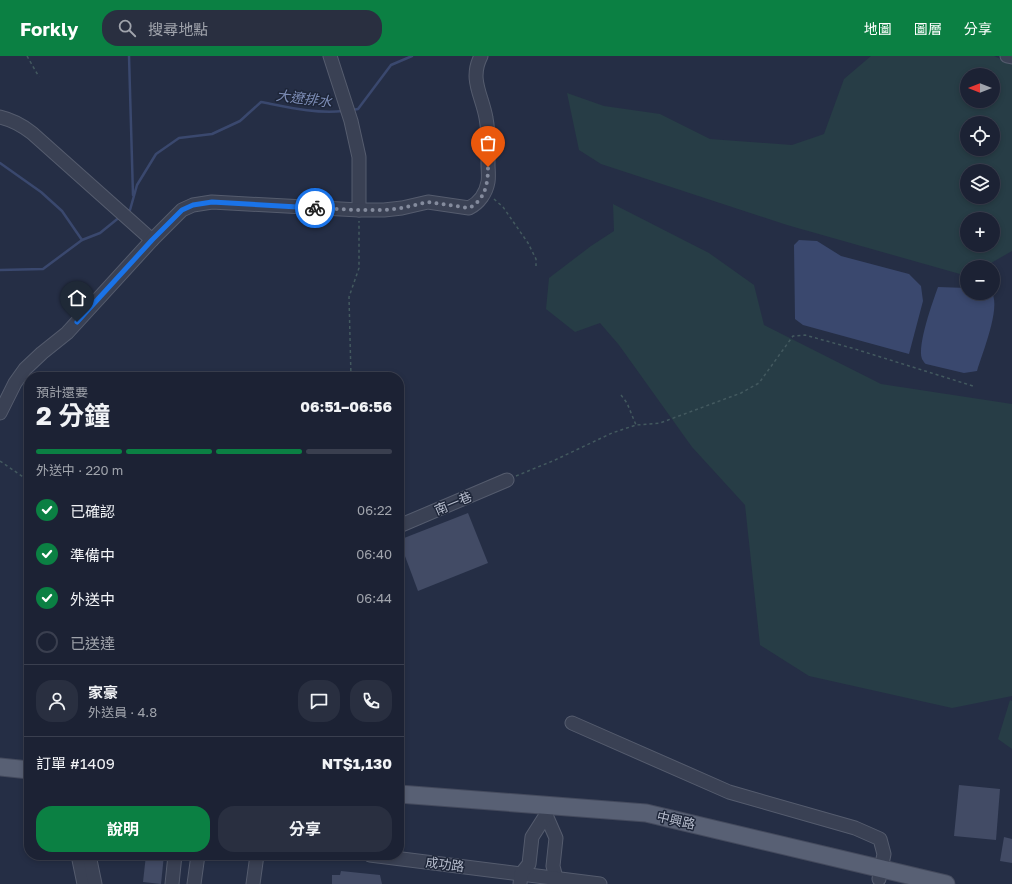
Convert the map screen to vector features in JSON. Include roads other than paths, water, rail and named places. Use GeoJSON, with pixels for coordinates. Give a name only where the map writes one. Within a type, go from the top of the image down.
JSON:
{"type":"FeatureCollection","features":[{"type":"Feature","properties":{"kind":"main road"},"geometry":{"type":"LineString","coordinates":[[0,767],[24,769]]}},
{"type":"Feature","properties":{"kind":"main road","name":"中興路"},"geometry":{"type":"LineString","coordinates":[[404,796],[419,801],[547,810],[646,813],[881,874],[946,884]]}},
{"type":"Feature","properties":{"kind":"main road","name":"中興路"},"geometry":{"type":"LineString","coordinates":[[404,804],[419,801]]}},
{"type":"Feature","properties":{"kind":"main road","name":"中興路"},"geometry":{"type":"LineString","coordinates":[[881,874],[900,884]]}},
{"type":"Feature","properties":{"kind":"street"},"geometry":{"type":"LineString","coordinates":[[330,56],[351,121],[359,157],[359,210]]}},
{"type":"Feature","properties":{"kind":"street"},"geometry":{"type":"LineString","coordinates":[[0,412],[15,383],[25,369],[67,333],[152,240],[182,210],[193,205],[212,202],[384,210],[402,208],[428,202],[469,208],[475,205],[485,191],[488,181],[488,139],[486,118],[475,76],[476,67],[481,56]]}},
{"type":"Feature","properties":{"kind":"street"},"geometry":{"type":"LineString","coordinates":[[1007,56],[1012,58]]}},
{"type":"Feature","properties":{"kind":"street"},"geometry":{"type":"LineString","coordinates":[[0,117],[11,119],[32,133],[152,240]]}},
{"type":"Feature","properties":{"kind":"street","name":"南一巷"},"geometry":{"type":"LineString","coordinates":[[404,524],[507,480]]}},
{"type":"Feature","properties":{"kind":"street"},"geometry":{"type":"LineString","coordinates":[[572,723],[729,792],[855,828],[880,839],[884,854],[881,874]]}},
{"type":"Feature","properties":{"kind":"street"},"geometry":{"type":"LineString","coordinates":[[520,879],[529,864],[532,837],[547,810]]}},
{"type":"Feature","properties":{"kind":"street"},"geometry":{"type":"LineString","coordinates":[[547,810],[556,838],[553,866],[555,881]]}},
{"type":"Feature","properties":{"kind":"street"},"geometry":{"type":"LineString","coordinates":[[79,860],[84,884]]}},
{"type":"Feature","properties":{"kind":"street"},"geometry":{"type":"LineString","coordinates":[[90,860],[95,884]]}},
{"type":"Feature","properties":{"kind":"street"},"geometry":{"type":"LineString","coordinates":[[172,884],[174,860]]}},
{"type":"Feature","properties":{"kind":"street"},"geometry":{"type":"LineString","coordinates":[[194,884],[197,860]]}},
{"type":"Feature","properties":{"kind":"street"},"geometry":{"type":"LineString","coordinates":[[253,884],[256,860]]}},
{"type":"Feature","properties":{"kind":"street","name":"成功路"},"geometry":{"type":"LineString","coordinates":[[401,860],[520,879],[600,884]]}},
{"type":"Feature","properties":{"kind":"water"},"geometry":{"type":"Polygon","coordinates":[[[799,240],[817,241],[841,256],[909,274],[921,286],[923,301],[909,354],[803,325],[795,319],[794,245],[799,240]]]}},
{"type":"Feature","properties":{"kind":"water"},"geometry":{"type":"Polygon","coordinates":[[[938,287],[960,288],[960,300],[994,300],[993,320],[977,371],[964,373],[926,364],[924,362],[921,352],[929,312],[938,287]]]}},
{"type":"Feature","properties":{"kind":"waterway"},"geometry":{"type":"LineString","coordinates":[[129,56],[133,195]]}},
{"type":"Feature","properties":{"kind":"waterway","name":"大遼排水"},"geometry":{"type":"LineString","coordinates":[[352,110],[358,109],[391,65],[412,56]]}},
{"type":"Feature","properties":{"kind":"waterway","name":"大遼排水"},"geometry":{"type":"LineString","coordinates":[[126,212],[130,210],[137,185],[156,154],[179,138],[212,134],[240,121],[261,102],[312,111],[343,111]]}},
{"type":"Feature","properties":{"kind":"waterway"},"geometry":{"type":"LineString","coordinates":[[0,163],[41,192],[62,211],[82,240]]}},
{"type":"Feature","properties":{"kind":"waterway","name":"大遼排水"},"geometry":{"type":"LineString","coordinates":[[0,270],[43,269],[82,240],[100,233],[121,216]]}}]}
